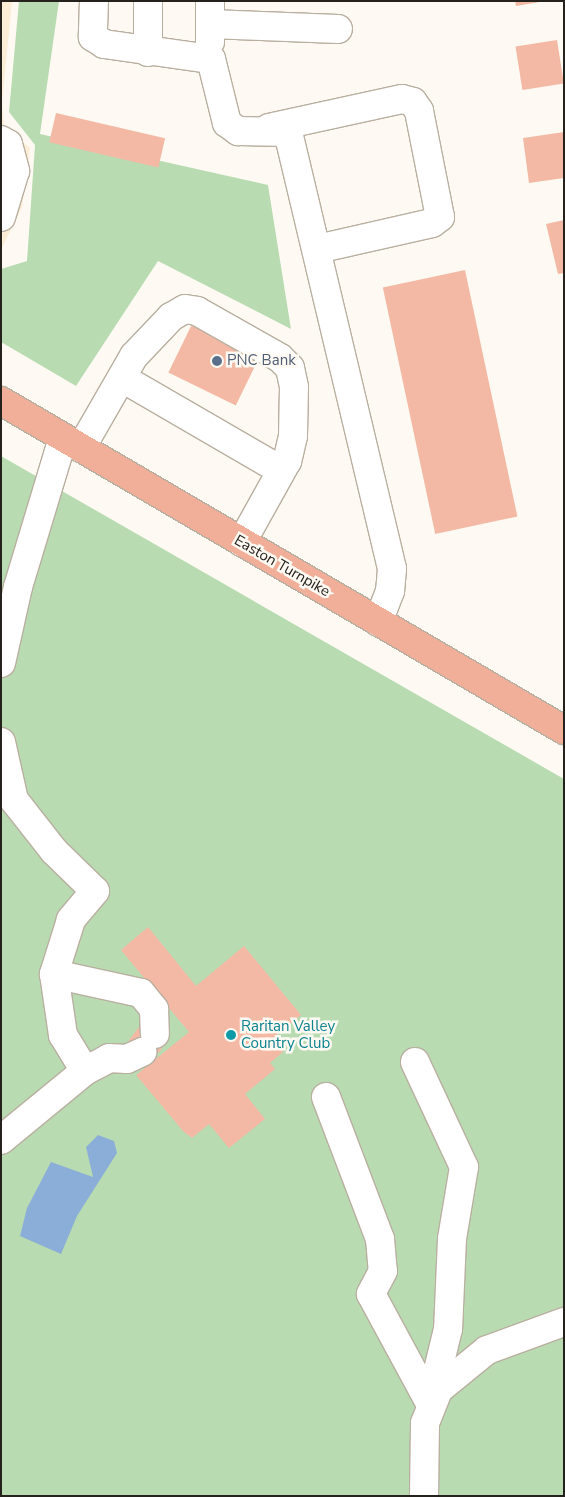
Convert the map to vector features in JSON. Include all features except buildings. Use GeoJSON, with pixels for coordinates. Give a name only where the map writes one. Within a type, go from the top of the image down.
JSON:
{"type":"FeatureCollection","features":[{"type":"Feature","properties":{"kind":"main road","name":"Easton Turnpike"},"geometry":{"type":"LineString","coordinates":[[1,401],[564,730]]}},
{"type":"Feature","properties":{"kind":"lane"},"geometry":{"type":"LineString","coordinates":[[94,1],[93,36],[104,44],[148,52],[211,59]]}},
{"type":"Feature","properties":{"kind":"lane"},"geometry":{"type":"LineString","coordinates":[[148,1],[148,52]]}},
{"type":"Feature","properties":{"kind":"lane"},"geometry":{"type":"LineString","coordinates":[[318,249],[432,224],[440,217],[419,111],[413,102],[402,99],[269,128],[238,131],[227,124],[211,59],[210,13],[338,29]]}},
{"type":"Feature","properties":{"kind":"lane"},"geometry":{"type":"LineString","coordinates":[[269,128],[288,132],[295,148],[392,570],[390,591],[378,622]]}},
{"type":"Feature","properties":{"kind":"lane"},"geometry":{"type":"LineString","coordinates":[[1,140],[8,144],[15,171],[1,217]]}},
{"type":"Feature","properties":{"kind":"lane"},"geometry":{"type":"LineString","coordinates":[[1,663],[18,586],[72,443],[122,378],[134,356],[170,317],[185,309],[198,311],[290,368],[293,436],[281,470],[242,542]]}},
{"type":"Feature","properties":{"kind":"lane"},"geometry":{"type":"LineString","coordinates":[[122,378],[281,470]]}},
{"type":"Feature","properties":{"kind":"lane"},"geometry":{"type":"LineString","coordinates":[[1,742],[8,806],[95,891],[71,920],[54,974],[61,1029],[85,1071]]}},
{"type":"Feature","properties":{"kind":"lane"},"geometry":{"type":"LineString","coordinates":[[1,1140],[85,1071],[109,1058],[128,1058],[149,1043],[154,1008],[141,993],[54,974]]}},
{"type":"Feature","properties":{"kind":"lane"},"geometry":{"type":"LineString","coordinates":[[415,1062],[464,1167],[452,1239],[448,1329],[430,1403],[424,1496]]}},
{"type":"Feature","properties":{"kind":"lane"},"geometry":{"type":"LineString","coordinates":[[326,1097],[380,1239],[383,1271],[371,1294],[430,1403]]}},
{"type":"Feature","properties":{"kind":"lane"},"geometry":{"type":"LineString","coordinates":[[430,1403],[458,1370],[487,1350],[564,1322]]}},
{"type":"Feature","properties":{"kind":"shaded area"},"geometry":{"type":"Polygon","coordinates":[[[1,1],[12,1],[2,102],[4,126],[30,148],[22,207],[1,250],[1,1]]]}},
{"type":"Feature","properties":{"kind":"green space"},"geometry":{"type":"Polygon","coordinates":[[[19,1],[59,1],[40,134],[268,185],[291,329],[158,261],[76,386],[1,342],[1,269],[27,261],[35,145],[9,112],[19,1]]]}},
{"type":"Feature","properties":{"kind":"green space"},"geometry":{"type":"Polygon","coordinates":[[[1,456],[564,779],[564,1496],[1,1496],[1,456]]]}},
{"type":"Feature","properties":{"kind":"water"},"geometry":{"type":"Polygon","coordinates":[[[98,1135],[114,1141],[117,1153],[77,1216],[61,1254],[20,1236],[27,1208],[51,1162],[93,1177],[86,1147],[98,1135]]]}},
{"type":"Feature","properties":{"kind":"place","name":"PNC Bank"},"geometry":{"type":"Point","coordinates":[217,361]}},
{"type":"Feature","properties":{"kind":"place","name":"Raritan Valley Country Club"},"geometry":{"type":"Point","coordinates":[231,1035]}}]}
